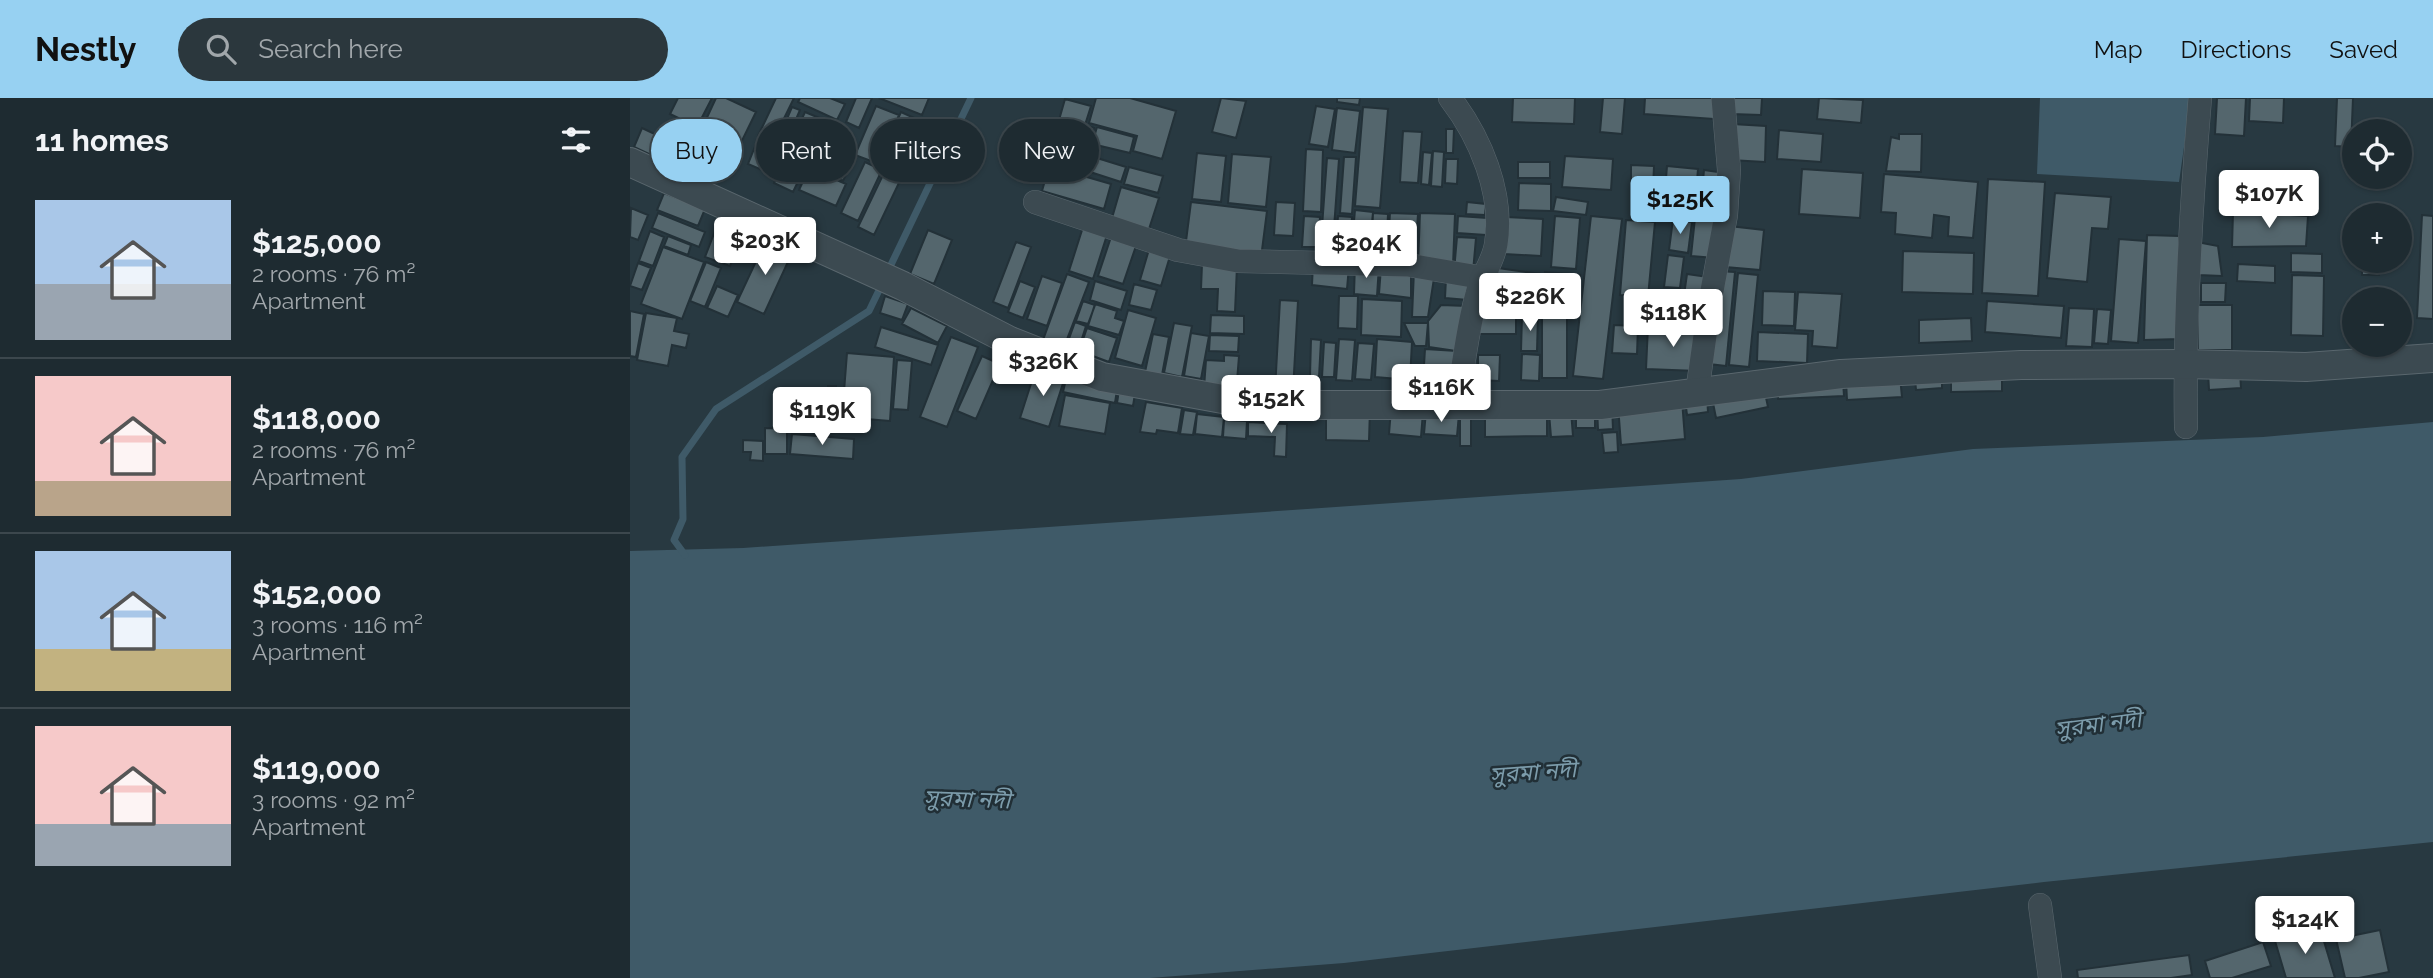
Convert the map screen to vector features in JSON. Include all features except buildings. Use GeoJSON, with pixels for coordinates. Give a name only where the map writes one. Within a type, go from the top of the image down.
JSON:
{"type":"FeatureCollection","features":[{"type":"Feature","properties":{"kind":"street"},"geometry":{"type":"LineString","coordinates":[[1450,98],[1488,166],[1496,204],[1497,242],[1492,262],[1476,296],[1457,406]]}},
{"type":"Feature","properties":{"kind":"street"},"geometry":{"type":"LineString","coordinates":[[1697,393],[1726,215],[1729,170],[1723,98]]}},
{"type":"Feature","properties":{"kind":"street"},"geometry":{"type":"LineString","coordinates":[[2186,427],[2184,364],[2200,98]]}},
{"type":"Feature","properties":{"kind":"street"},"geometry":{"type":"LineString","coordinates":[[630,162],[903,286],[1010,341],[1102,377],[1228,400],[1310,405],[1600,405],[1841,374],[2021,365],[2184,364],[2306,367],[2433,358]]}},
{"type":"Feature","properties":{"kind":"street"},"geometry":{"type":"LineString","coordinates":[[1035,202],[1178,250],[1238,261],[1408,265],[1484,278]]}},
{"type":"Feature","properties":{"kind":"street"},"geometry":{"type":"LineString","coordinates":[[2040,905],[2050,978]]}},
{"type":"Feature","properties":{"kind":"water"},"geometry":{"type":"Polygon","coordinates":[[[2040,98],[2191,98],[2179,182],[2037,174],[2040,98]]]}},
{"type":"Feature","properties":{"kind":"water","name":"সুরমা নদী"},"geometry":{"type":"Polygon","coordinates":[[[2433,422],[2433,842],[2044,882],[1344,963],[1150,978],[630,978],[630,551],[743,548],[1741,479],[1973,449],[2263,437],[2433,422]]]}},
{"type":"Feature","properties":{"kind":"waterway"},"geometry":{"type":"LineString","coordinates":[[888,271],[971,98]]}},
{"type":"Feature","properties":{"kind":"waterway"},"geometry":{"type":"LineString","coordinates":[[685,555],[674,540],[683,519],[682,457],[716,409],[869,311],[883,282]]}}]}
